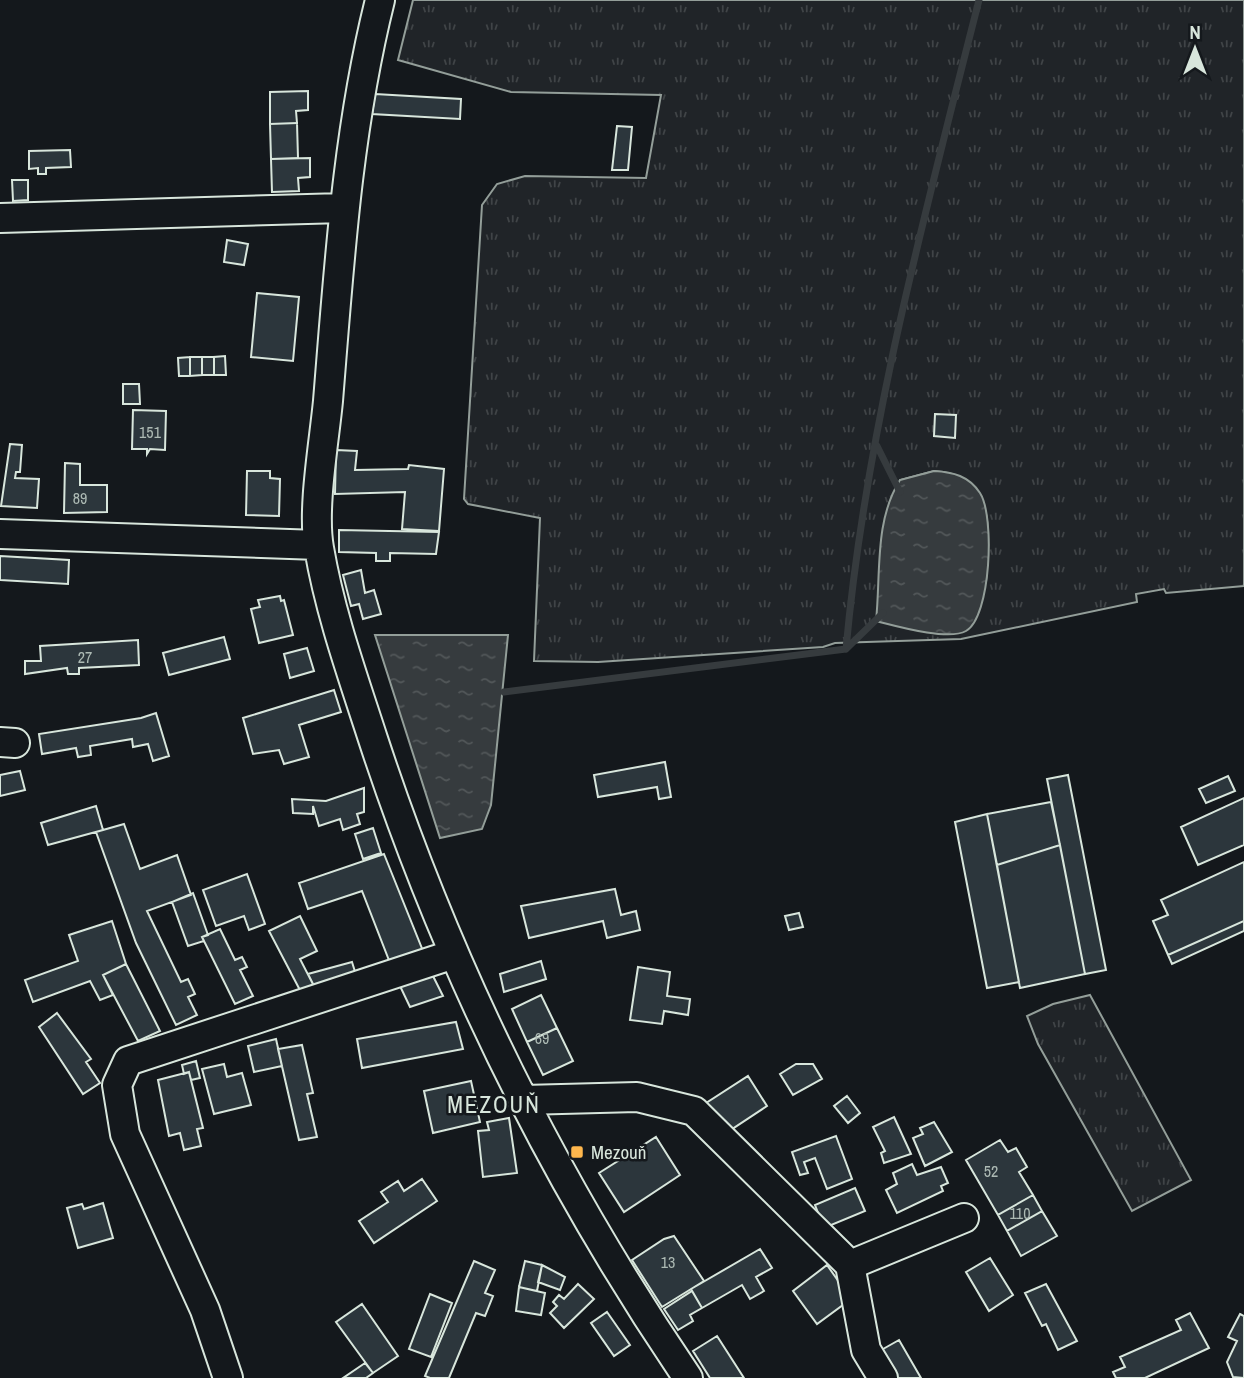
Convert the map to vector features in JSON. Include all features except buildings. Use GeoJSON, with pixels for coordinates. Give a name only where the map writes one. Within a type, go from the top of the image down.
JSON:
{"type":"FeatureCollection","features":[{"type":"Feature","properties":{"kind":"street"},"geometry":{"type":"LineString","coordinates":[[380,0],[367,51],[344,208],[318,545],[348,662],[400,821],[454,954],[577,1204],[688,1378]]}},
{"type":"Feature","properties":{"kind":"street"},"geometry":{"type":"LineString","coordinates":[[0,218],[344,208]]}},
{"type":"Feature","properties":{"kind":"street"},"geometry":{"type":"LineString","coordinates":[[0,534],[318,545]]}},
{"type":"Feature","properties":{"kind":"street"},"geometry":{"type":"LineString","coordinates":[[228,1378],[205,1310],[125,1134],[117,1085],[128,1062],[454,954]]}},
{"type":"Feature","properties":{"kind":"street"},"geometry":{"type":"LineString","coordinates":[[524,1100],[637,1097],[694,1111],[850,1265],[866,1350],[883,1378]]}},
{"type":"Feature","properties":{"kind":"street"},"geometry":{"type":"LineString","coordinates":[[850,1265],[964,1218]]}},
{"type":"Feature","properties":{"kind":"green space"},"geometry":{"type":"Polygon","coordinates":[[[413,0],[1244,0],[1244,586],[1166,593],[1164,589],[1136,594],[1137,602],[961,639],[835,643],[823,647],[598,662],[534,661],[540,518],[468,504],[464,499],[482,205],[497,184],[525,176],[646,178],[661,95],[511,92],[398,60],[413,0]],[[934,471],[900,480],[881,577],[877,621],[986,582],[988,527],[985,510],[970,483],[955,475],[934,471]]]}},
{"type":"Feature","properties":{"kind":"green space"},"geometry":{"type":"Polygon","coordinates":[[[1090,995],[1191,1180],[1132,1211],[1038,1044],[1027,1016],[1053,1004],[1090,995]]]}},
{"type":"Feature","properties":{"kind":"water"},"geometry":{"type":"Polygon","coordinates":[[[934,471],[954,474],[976,487],[985,505],[988,522],[988,565],[981,607],[974,622],[966,631],[958,634],[922,632],[876,621],[882,530],[892,496],[900,480],[934,471]]]}},
{"type":"Feature","properties":{"kind":"water"},"geometry":{"type":"Polygon","coordinates":[[[375,635],[508,635],[491,805],[482,829],[440,838],[375,635]]]}},
{"type":"Feature","properties":{"kind":"waterway"},"geometry":{"type":"LineString","coordinates":[[504,692],[846,649],[855,567],[883,403],[918,241],[979,0]]}},
{"type":"Feature","properties":{"kind":"waterway"},"geometry":{"type":"LineString","coordinates":[[877,446],[900,492]]}},
{"type":"Feature","properties":{"kind":"waterway"},"geometry":{"type":"LineString","coordinates":[[846,649],[883,613]]}},
{"type":"Feature","properties":{"kind":"place","name":"Mezouň"},"geometry":{"type":"Point","coordinates":[577,1152]}},
{"type":"Feature","properties":{"kind":"district","name":"MEZOUŇ"},"geometry":{"type":"Point","coordinates":[494,1104]}}]}
